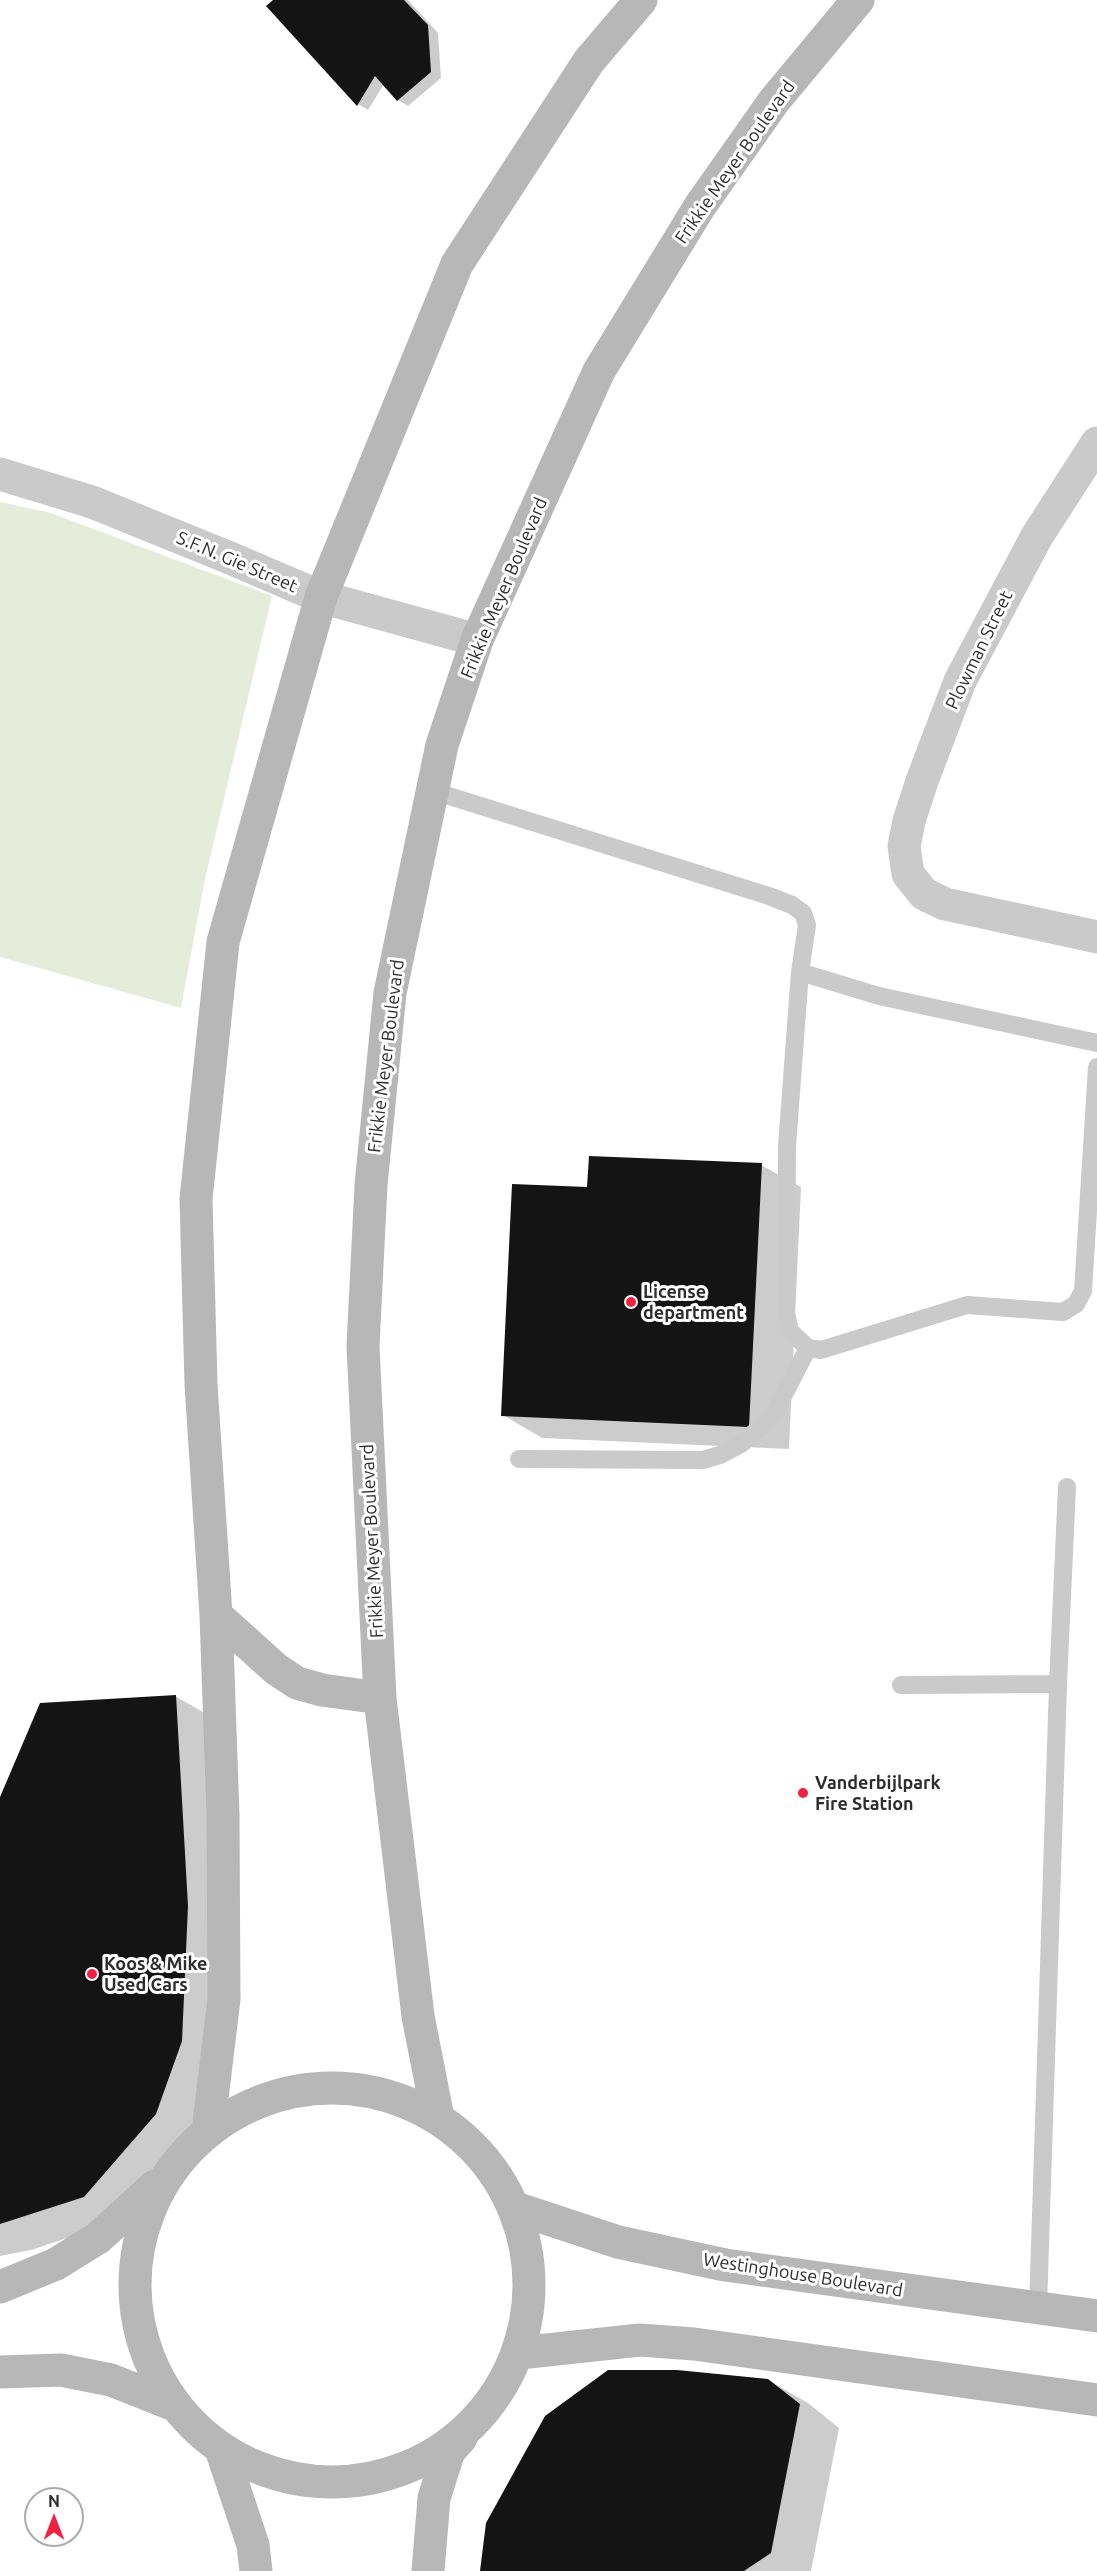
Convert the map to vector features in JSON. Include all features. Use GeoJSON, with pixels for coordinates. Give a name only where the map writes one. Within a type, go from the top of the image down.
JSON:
{"type":"FeatureCollection","features":[{"type":"Feature","properties":{"kind":"main road"},"geometry":{"type":"LineString","coordinates":[[208,2131],[224,1999],[224,1815],[216,1615],[201,1384],[196,1199],[224,942],[321,597],[457,264],[589,61],[641,0]]}},
{"type":"Feature","properties":{"kind":"main road","name":"Frikkie Meyer Boulevard"},"geometry":{"type":"LineString","coordinates":[[438,2118],[418,2016],[380,1698],[363,1346],[370,1185],[390,993],[442,745],[477,640],[599,371],[700,206],[774,101],[858,0]]}},
{"type":"Feature","properties":{"kind":"main road"},"geometry":{"type":"LineString","coordinates":[[216,1615],[276,1669],[297,1683],[322,1690],[380,1698]]}},
{"type":"Feature","properties":{"kind":"main road"},"geometry":{"type":"LineString","coordinates":[[428,2571],[434,2498],[449,2451],[474,2423],[500,2391],[519,2353],[530,2305],[528,2255],[515,2208],[484,2157],[438,2118],[401,2100],[362,2090],[321,2088],[280,2094],[242,2109],[208,2131],[185,2152],[167,2176],[147,2212],[137,2251],[133,2292],[139,2332],[153,2370],[174,2405],[196,2428],[221,2449],[261,2470],[306,2481],[352,2482],[397,2472],[439,2452],[474,2423]]}},
{"type":"Feature","properties":{"kind":"main road"},"geometry":{"type":"LineString","coordinates":[[0,2287],[56,2264],[98,2238],[167,2176]]}},
{"type":"Feature","properties":{"kind":"main road","name":"Westinghouse Boulevard"},"geometry":{"type":"LineString","coordinates":[[515,2208],[618,2242],[725,2265],[1097,2316]]}},
{"type":"Feature","properties":{"kind":"main road"},"geometry":{"type":"LineString","coordinates":[[519,2353],[640,2340],[694,2344],[1097,2400]]}},
{"type":"Feature","properties":{"kind":"main road"},"geometry":{"type":"LineString","coordinates":[[0,2372],[61,2370],[111,2380],[174,2405]]}},
{"type":"Feature","properties":{"kind":"main road"},"geometry":{"type":"LineString","coordinates":[[221,2449],[253,2545],[256,2571]]}},
{"type":"Feature","properties":{"kind":"street","name":"Plowman Street"},"geometry":{"type":"LineString","coordinates":[[1097,443],[1036,536],[960,681],[909,821],[904,846],[908,874],[924,894],[945,904],[1097,937]]}},
{"type":"Feature","properties":{"kind":"street","name":"S.F.N. Gie Street"},"geometry":{"type":"LineString","coordinates":[[0,474],[92,502],[321,597],[477,640]]}},
{"type":"Feature","properties":{"kind":"lane"},"geometry":{"type":"LineString","coordinates":[[433,791],[769,896],[792,904],[803,913],[807,925],[800,972],[787,1146],[786,1313],[790,1331],[808,1348],[821,1350],[967,1305],[1063,1312],[1076,1304],[1083,1291],[1097,1066]]}},
{"type":"Feature","properties":{"kind":"lane"},"geometry":{"type":"LineString","coordinates":[[800,972],[879,996],[1097,1043]]}},
{"type":"Feature","properties":{"kind":"lane"},"geometry":{"type":"LineString","coordinates":[[519,1459],[703,1460],[720,1455],[741,1444],[773,1416],[808,1348]]}},
{"type":"Feature","properties":{"kind":"lane"},"geometry":{"type":"LineString","coordinates":[[1038,2308],[1058,1684],[1067,1487]]}},
{"type":"Feature","properties":{"kind":"lane"},"geometry":{"type":"LineString","coordinates":[[902,1685],[1058,1684]]}},
{"type":"Feature","properties":{"kind":"green space"},"geometry":{"type":"Polygon","coordinates":[[[0,502],[51,513],[272,596],[205,879],[181,1008],[0,957],[0,502]]]}},
{"type":"Feature","properties":{"kind":"building"},"geometry":{"type":"Polygon","coordinates":[[[273,0],[404,0],[428,25],[431,72],[397,101],[375,76],[357,106],[266,6],[273,0]]]}},
{"type":"Feature","properties":{"kind":"building","name":"License department"},"geometry":{"type":"Polygon","coordinates":[[[589,1156],[762,1163],[749,1427],[501,1416],[512,1184],[587,1187],[589,1156]]]}},
{"type":"Feature","properties":{"kind":"building","name":"Koos & Mike Used Cars"},"geometry":{"type":"Polygon","coordinates":[[[176,1695],[188,1906],[182,2041],[156,2114],[84,2197],[0,2224],[0,1797],[40,1703],[176,1695]]]}},
{"type":"Feature","properties":{"kind":"building"},"geometry":{"type":"Polygon","coordinates":[[[608,2370],[677,2370],[768,2379],[800,2404],[771,2553],[744,2571],[480,2571],[486,2523],[545,2416],[608,2370]]]}},
{"type":"Feature","properties":{"kind":"place","name":"License department"},"geometry":{"type":"Point","coordinates":[631,1302]}},
{"type":"Feature","properties":{"kind":"place","name":"Vanderbijlpark Fire Station"},"geometry":{"type":"Point","coordinates":[803,1793]}},
{"type":"Feature","properties":{"kind":"place","name":"Koos & Mike Used Cars"},"geometry":{"type":"Point","coordinates":[92,1974]}}]}
